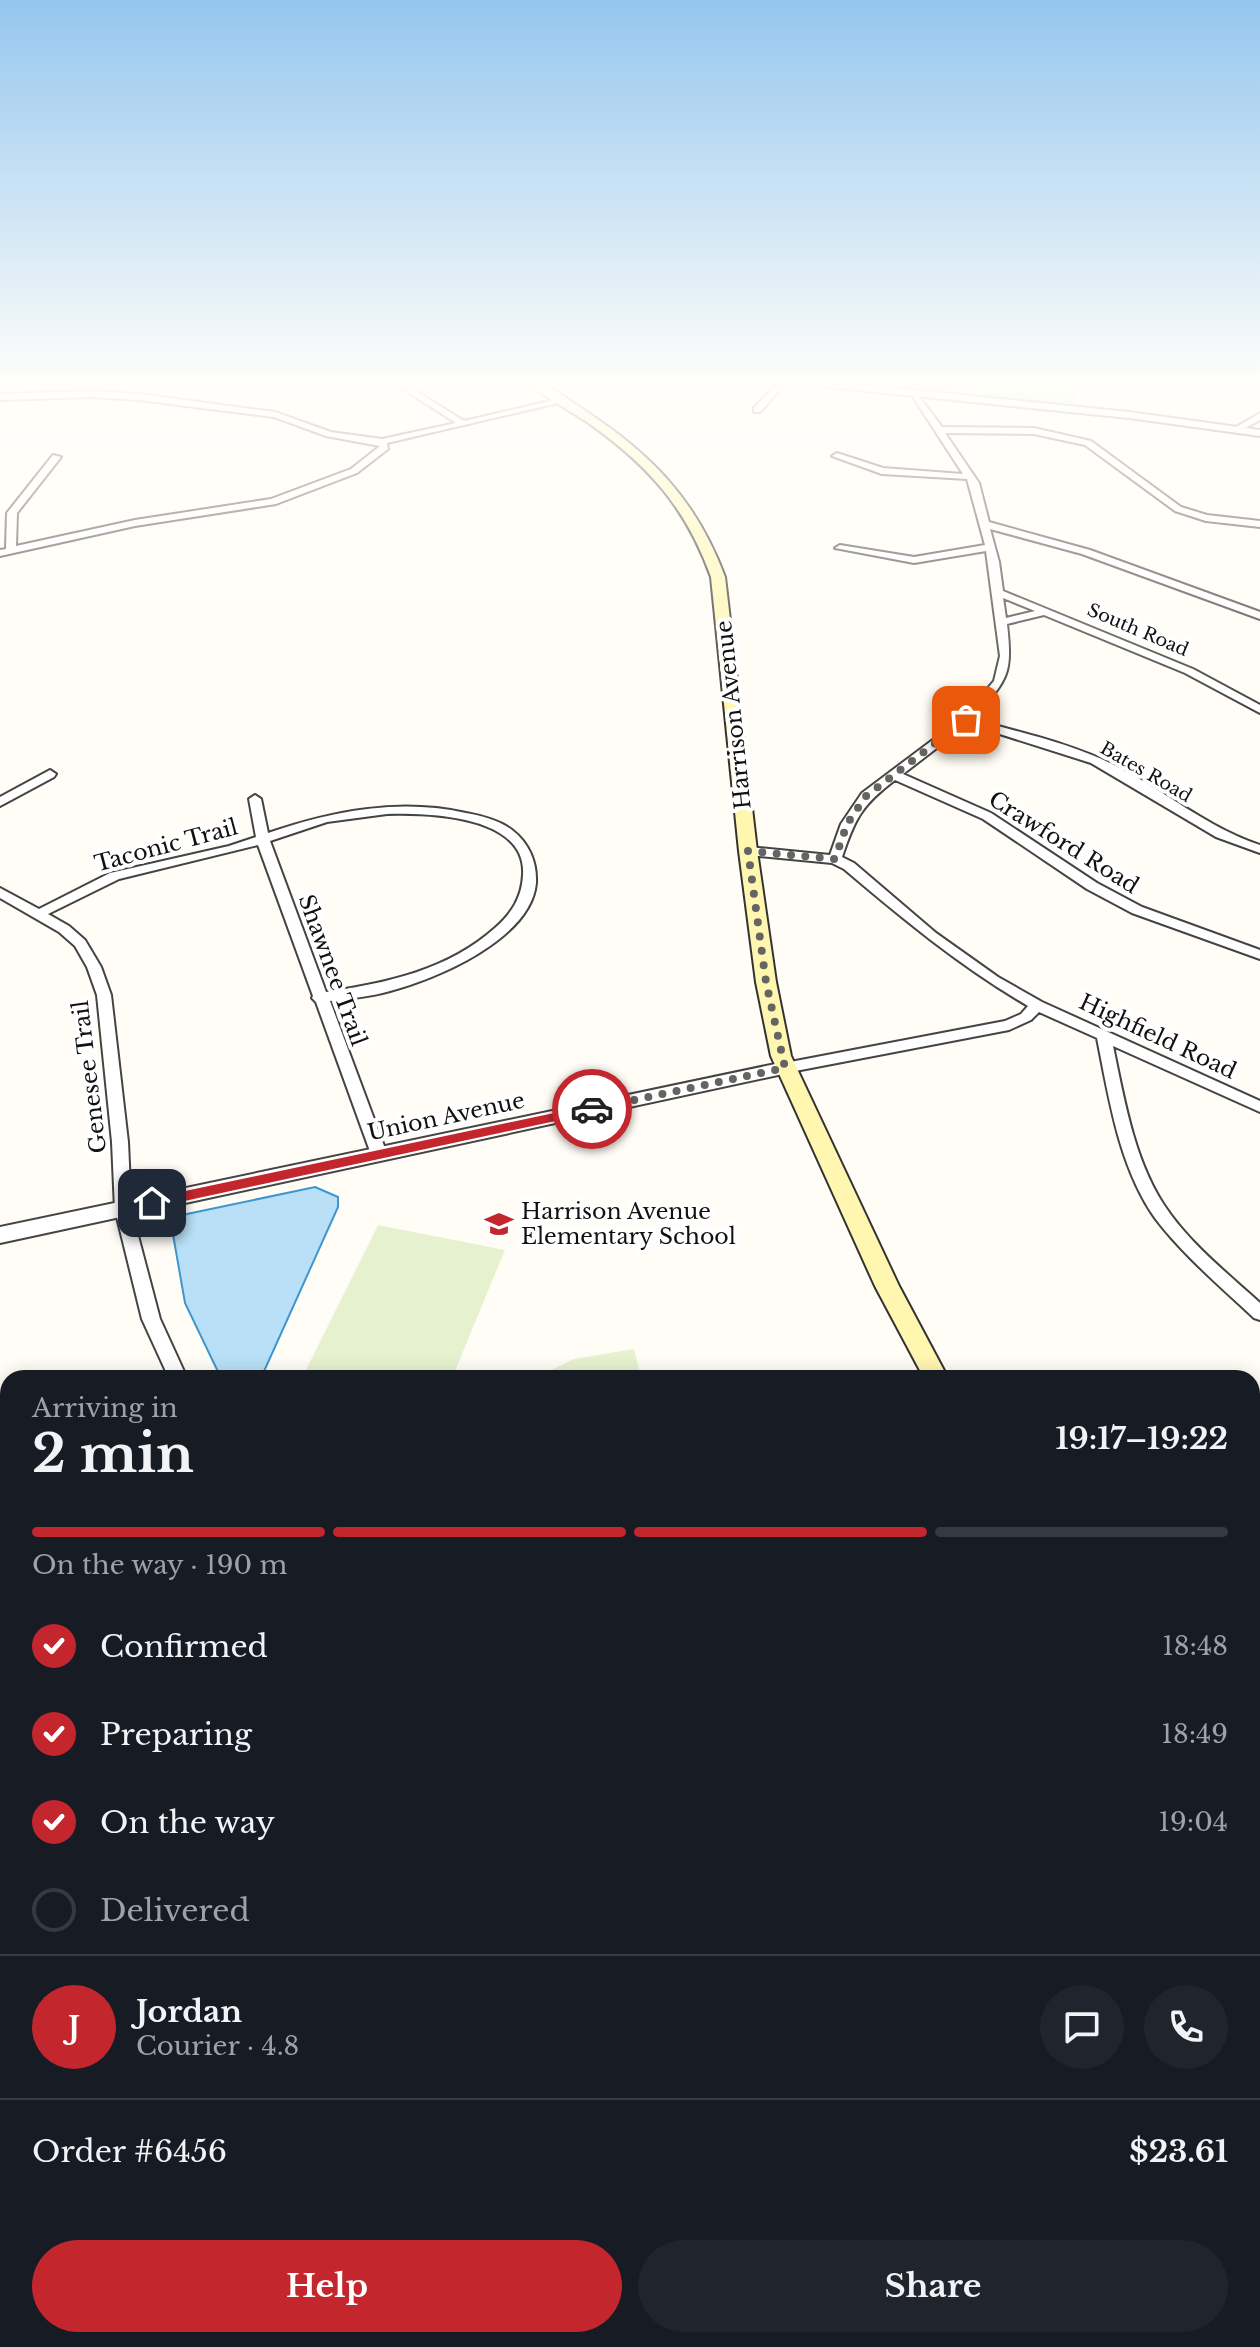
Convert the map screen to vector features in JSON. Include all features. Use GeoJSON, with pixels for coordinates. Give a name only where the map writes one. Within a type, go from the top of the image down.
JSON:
{"type":"FeatureCollection","features":[{"type":"Feature","properties":{"kind":"main road","name":"Harrison Avenue"},"geometry":{"type":"LineString","coordinates":[[672,493],[692,515],[709,548],[718,577],[748,851],[766,982],[785,1068],[887,1286],[932,1370]]}},
{"type":"Feature","properties":{"kind":"street"},"geometry":{"type":"LineString","coordinates":[[28,493],[12,513],[5,551],[123,526],[249,508],[301,493]]}},
{"type":"Feature","properties":{"kind":"street"},"geometry":{"type":"LineString","coordinates":[[748,851],[835,859],[847,824],[866,796],[966,720],[999,682],[1005,656],[1001,622],[990,547],[975,493]]}},
{"type":"Feature","properties":{"kind":"street"},"geometry":{"type":"LineString","coordinates":[[1156,493],[1178,509],[1206,518],[1260,524]]}},
{"type":"Feature","properties":{"kind":"street"},"geometry":{"type":"LineString","coordinates":[[984,524],[1086,552],[1260,616]]}},
{"type":"Feature","properties":{"kind":"street"},"geometry":{"type":"LineString","coordinates":[[840,548],[914,560],[990,547]]}},
{"type":"Feature","properties":{"kind":"street","name":"South Road"},"geometry":{"type":"LineString","coordinates":[[997,592],[1189,671],[1260,710]]}},
{"type":"Feature","properties":{"kind":"street"},"geometry":{"type":"LineString","coordinates":[[1001,622],[1045,612]]}},
{"type":"Feature","properties":{"kind":"street","name":"Bates Road"},"geometry":{"type":"LineString","coordinates":[[966,720],[1063,749],[1112,769],[1218,835],[1260,849]]}},
{"type":"Feature","properties":{"kind":"street"},"geometry":{"type":"LineString","coordinates":[[0,802],[50,774]]}},
{"type":"Feature","properties":{"kind":"street","name":"Crawford Road"},"geometry":{"type":"LineString","coordinates":[[895,775],[987,816],[1092,886],[1137,910],[1260,955]]}},
{"type":"Feature","properties":{"kind":"street","name":"Shawnee Trail"},"geometry":{"type":"LineString","coordinates":[[255,799],[263,840],[379,1154]]}},
{"type":"Feature","properties":{"kind":"street","name":"Taconic Trail"},"geometry":{"type":"LineString","coordinates":[[39,914],[79,891],[124,873],[263,840],[342,815],[425,811],[493,824],[523,848],[530,867],[531,884],[526,902],[511,922],[463,958],[386,988],[319,998]]}},
{"type":"Feature","properties":{"kind":"street","name":"Highfield Road"},"geometry":{"type":"LineString","coordinates":[[835,859],[879,888],[931,936],[993,980],[1037,1005],[1260,1107]]}},
{"type":"Feature","properties":{"kind":"street","name":"Genesee Trail"},"geometry":{"type":"LineString","coordinates":[[0,892],[64,929],[80,943],[94,967],[104,995],[120,1142],[123,1209],[151,1319],[174,1370]]}},
{"type":"Feature","properties":{"kind":"street","name":"Union Avenue"},"geometry":{"type":"LineString","coordinates":[[0,1235],[785,1068],[1009,1025],[1026,1017],[1037,1005]]}},
{"type":"Feature","properties":{"kind":"street"},"geometry":{"type":"LineString","coordinates":[[1104,1036],[1116,1098],[1134,1157],[1158,1209],[1197,1254],[1260,1313]]}},
{"type":"Feature","properties":{"kind":"green space"},"geometry":{"type":"Polygon","coordinates":[[[378,1225],[505,1250],[455,1370],[306,1370],[378,1225]]]}},
{"type":"Feature","properties":{"kind":"green space"},"geometry":{"type":"Polygon","coordinates":[[[634,1349],[639,1370],[551,1370],[574,1359],[634,1349]]]}},
{"type":"Feature","properties":{"kind":"water"},"geometry":{"type":"Polygon","coordinates":[[[315,1187],[338,1197],[338,1207],[265,1370],[217,1370],[185,1303],[171,1223],[187,1214],[315,1187]]]}},
{"type":"Feature","properties":{"kind":"way so far"},"geometry":{"type":"LineString","coordinates":[[592,1109],[785,1068],[766,982],[748,851],[835,859],[847,824],[866,796],[966,720]]}},
{"type":"Feature","properties":{"kind":"place","name":"Harrison Avenue Elementary School"},"geometry":{"type":"Point","coordinates":[499,1224]}},
{"type":"Feature","properties":{"kind":"route"},"geometry":{"type":"LineString","coordinates":[[152,1203],[592,1109]]}}]}
